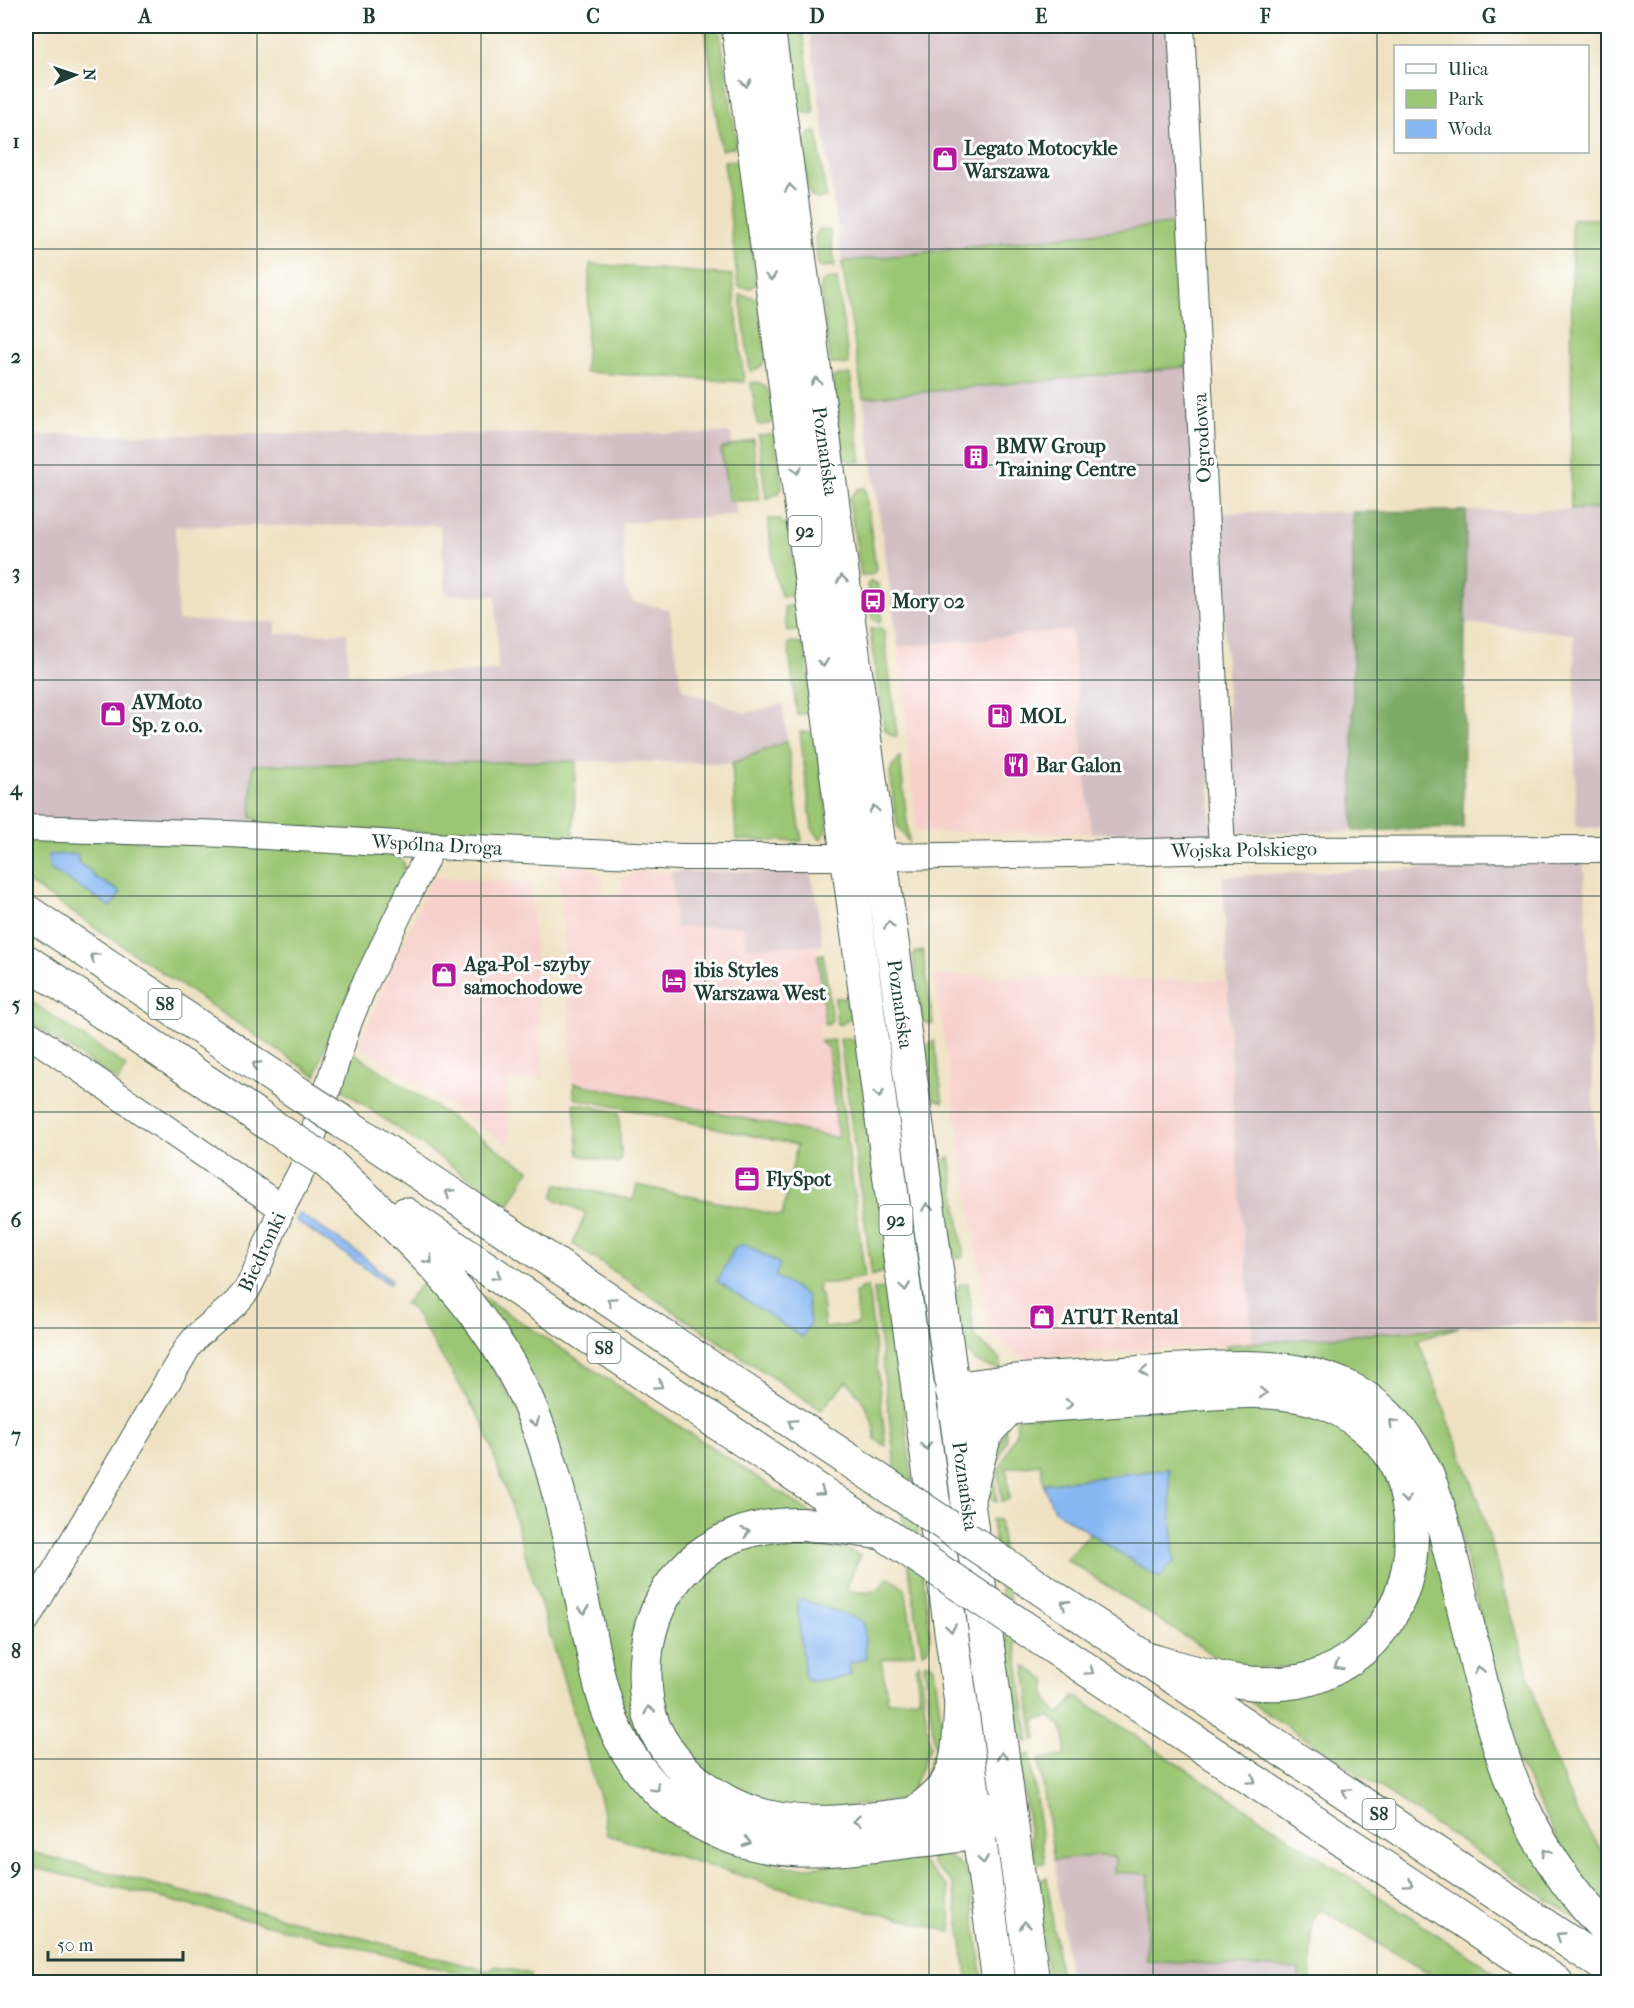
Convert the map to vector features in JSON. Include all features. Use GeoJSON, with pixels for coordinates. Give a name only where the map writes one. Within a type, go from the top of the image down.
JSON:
{"type":"FeatureCollection","features":[{"type":"Feature","properties":{"kind":"main road","name":"Poznańska"},"geometry":{"type":"LineString","coordinates":[[738,26],[999,1983]]}},
{"type":"Feature","properties":{"kind":"main road","name":"Poznańska"},"geometry":{"type":"LineString","coordinates":[[768,26],[1033,1983]]}},
{"type":"Feature","properties":{"kind":"main road","name":"S8"},"geometry":{"type":"LineString","coordinates":[[26,911],[1034,1584],[1150,1659],[1608,1968]]}},
{"type":"Feature","properties":{"kind":"main road","name":"S8"},"geometry":{"type":"LineString","coordinates":[[26,961],[1556,1983]]}},
{"type":"Feature","properties":{"kind":"main road"},"geometry":{"type":"LineString","coordinates":[[326,1161],[418,1247],[465,1300],[508,1362],[528,1402],[546,1452],[560,1503],[600,1682],[613,1722],[643,1775],[667,1800],[693,1819],[732,1837],[758,1845],[818,1851],[951,1836],[977,1818]]}},
{"type":"Feature","properties":{"kind":"main road"},"geometry":{"type":"LineString","coordinates":[[953,1401],[1008,1380],[1236,1368],[1282,1370],[1319,1377],[1348,1387],[1369,1400],[1405,1436],[1426,1471],[1442,1519],[1497,1738],[1511,1781],[1529,1822],[1549,1857],[1571,1888],[1608,1931]]}},
{"type":"Feature","properties":{"kind":"main road"},"geometry":{"type":"LineString","coordinates":[[921,1405],[953,1401],[1010,1407],[1236,1392],[1286,1394],[1325,1403],[1358,1422],[1376,1438],[1395,1462],[1406,1495],[1411,1524],[1412,1554],[1400,1600],[1382,1628],[1362,1651],[1323,1674],[1302,1681],[1266,1685],[1230,1681],[1150,1659]]}},
{"type":"Feature","properties":{"kind":"main road"},"geometry":{"type":"LineString","coordinates":[[967,1503],[984,1438],[990,1428],[1010,1407]]}},
{"type":"Feature","properties":{"kind":"main road"},"geometry":{"type":"LineString","coordinates":[[883,1533],[808,1524],[764,1527],[716,1544],[694,1558],[668,1587],[654,1617],[645,1649],[645,1694],[654,1726],[672,1758],[695,1782],[731,1804],[753,1813],[795,1822],[856,1821],[915,1813],[977,1818],[1011,1814]]}},
{"type":"Feature","properties":{"kind":"main road"},"geometry":{"type":"LineString","coordinates":[[915,1813],[943,1788],[950,1778],[956,1755],[961,1703]]}},
{"type":"Feature","properties":{"kind":"street","name":"Ogrodowa"},"geometry":{"type":"LineString","coordinates":[[1181,26],[1222,850]]}},
{"type":"Feature","properties":{"kind":"street","name":"Wspólna Droga"},"geometry":{"type":"LineString","coordinates":[[26,828],[229,834],[432,846],[681,856],[848,857]]}},
{"type":"Feature","properties":{"kind":"street","name":"Biedronki"},"geometry":{"type":"LineString","coordinates":[[26,1620],[188,1347],[247,1290],[262,1261],[282,1208],[302,1170],[349,1021],[432,846]]}},
{"type":"Feature","properties":{"kind":"street","name":"Wojska Polskiego"},"geometry":{"type":"LineString","coordinates":[[880,857],[1222,850],[1608,849]]}},
{"type":"Feature","properties":{"kind":"street"},"geometry":{"type":"LineString","coordinates":[[26,1032],[282,1208]]}},
{"type":"Feature","properties":{"kind":"shaded area"},"geometry":{"type":"Polygon","coordinates":[[[809,26],[1172,26],[1187,222],[842,262],[809,26]]]}},
{"type":"Feature","properties":{"kind":"shaded area"},"geometry":{"type":"Polygon","coordinates":[[[1193,366],[1212,835],[1091,833],[1071,630],[898,647],[863,398],[1193,366]]]}},
{"type":"Feature","properties":{"kind":"shaded area"},"geometry":{"type":"Polygon","coordinates":[[[731,433],[736,515],[622,523],[625,588],[633,602],[669,609],[682,689],[745,713],[783,704],[787,741],[732,763],[576,761],[253,765],[250,845],[26,836],[26,435],[731,433]],[[440,525],[175,526],[178,621],[276,622],[276,634],[347,633],[348,674],[461,673],[498,670],[496,596],[446,594],[440,525]]]}},
{"type":"Feature","properties":{"kind":"shaded area"},"geometry":{"type":"Polygon","coordinates":[[[1608,509],[1608,828],[1576,827],[1574,634],[1465,623],[1466,511],[1608,509]]]}},
{"type":"Feature","properties":{"kind":"shaded area"},"geometry":{"type":"Polygon","coordinates":[[[1353,512],[1353,831],[1234,834],[1219,513],[1353,512]]]}},
{"type":"Feature","properties":{"kind":"shaded area"},"geometry":{"type":"Polygon","coordinates":[[[1071,630],[1091,833],[917,832],[898,647],[1071,630]]]}},
{"type":"Feature","properties":{"kind":"shaded area"},"geometry":{"type":"Polygon","coordinates":[[[1584,862],[1602,1322],[1459,1327],[1253,1343],[1233,1119],[1223,876],[1584,862]]]}},
{"type":"Feature","properties":{"kind":"shaded area"},"geometry":{"type":"Polygon","coordinates":[[[558,865],[586,865],[603,880],[604,894],[622,893],[622,879],[639,871],[671,872],[676,927],[744,926],[745,947],[816,945],[825,1024],[819,1025],[820,1041],[828,1048],[838,1138],[574,1083],[558,865]]]}},
{"type":"Feature","properties":{"kind":"shaded area"},"geometry":{"type":"Polygon","coordinates":[[[808,866],[816,894],[822,945],[745,947],[744,926],[676,927],[671,872],[775,871],[808,866]]]}},
{"type":"Feature","properties":{"kind":"shaded area"},"geometry":{"type":"Polygon","coordinates":[[[432,877],[530,883],[544,1079],[507,1081],[510,1146],[359,1045],[432,877]]]}},
{"type":"Feature","properties":{"kind":"shaded area"},"geometry":{"type":"Polygon","coordinates":[[[934,975],[1226,981],[1233,1119],[1253,1343],[1023,1359],[990,1334],[934,975]]]}},
{"type":"Feature","properties":{"kind":"shaded area"},"geometry":{"type":"Polygon","coordinates":[[[1095,1856],[1115,1857],[1115,1872],[1149,1874],[1146,1960],[1300,1970],[1299,1982],[1070,1982],[1054,1860],[1095,1856]]]}},
{"type":"Feature","properties":{"kind":"green space"},"geometry":{"type":"Polygon","coordinates":[[[705,26],[719,26],[736,140],[734,147],[721,150],[705,26]]]}},
{"type":"Feature","properties":{"kind":"green space"},"geometry":{"type":"Polygon","coordinates":[[[785,26],[802,26],[814,113],[802,112],[795,102],[785,26]]]}},
{"type":"Feature","properties":{"kind":"green space"},"geometry":{"type":"Polygon","coordinates":[[[817,132],[826,197],[817,199],[811,196],[808,190],[801,143],[811,133],[817,132]]]}},
{"type":"Feature","properties":{"kind":"green space"},"geometry":{"type":"Polygon","coordinates":[[[724,161],[735,161],[740,165],[756,284],[750,288],[738,286],[724,161]]]}},
{"type":"Feature","properties":{"kind":"green space"},"geometry":{"type":"Polygon","coordinates":[[[1572,219],[1608,219],[1608,509],[1571,509],[1572,219]]]}},
{"type":"Feature","properties":{"kind":"green space"},"geometry":{"type":"Polygon","coordinates":[[[1187,222],[1193,366],[863,398],[842,262],[1187,222]]]}},
{"type":"Feature","properties":{"kind":"green space"},"geometry":{"type":"Polygon","coordinates":[[[830,229],[835,266],[818,267],[815,238],[819,230],[830,229]]]}},
{"type":"Feature","properties":{"kind":"green space"},"geometry":{"type":"Polygon","coordinates":[[[590,264],[732,275],[744,382],[585,372],[590,264]]]}},
{"type":"Feature","properties":{"kind":"green space"},"geometry":{"type":"Polygon","coordinates":[[[837,279],[849,364],[831,364],[829,354],[820,285],[825,280],[837,279]]]}},
{"type":"Feature","properties":{"kind":"green space"},"geometry":{"type":"Polygon","coordinates":[[[740,295],[753,297],[758,301],[766,357],[764,363],[756,370],[750,371],[740,295]]]}},
{"type":"Feature","properties":{"kind":"green space"},"geometry":{"type":"Polygon","coordinates":[[[850,374],[861,462],[852,462],[843,457],[832,379],[835,376],[850,374]]]}},
{"type":"Feature","properties":{"kind":"green space"},"geometry":{"type":"Polygon","coordinates":[[[757,382],[767,388],[771,398],[774,420],[770,424],[757,423],[751,383],[757,382]]]}},
{"type":"Feature","properties":{"kind":"green space"},"geometry":{"type":"Polygon","coordinates":[[[772,434],[775,436],[782,487],[779,493],[766,499],[758,435],[772,434]]]}},
{"type":"Feature","properties":{"kind":"green space"},"geometry":{"type":"Polygon","coordinates":[[[753,439],[760,500],[729,501],[721,449],[753,439]]]}},
{"type":"Feature","properties":{"kind":"green space"},"geometry":{"type":"Polygon","coordinates":[[[865,488],[876,569],[873,574],[861,576],[849,499],[858,489],[865,488]]]}},
{"type":"Feature","properties":{"kind":"green space"},"geometry":{"type":"Polygon","coordinates":[[[1466,511],[1463,828],[1353,831],[1353,512],[1466,511]]]}},
{"type":"Feature","properties":{"kind":"green space"},"geometry":{"type":"Polygon","coordinates":[[[768,519],[779,519],[789,530],[796,590],[791,596],[781,596],[775,576],[768,519]]]}},
{"type":"Feature","properties":{"kind":"green space"},"geometry":{"type":"Polygon","coordinates":[[[871,581],[878,584],[882,618],[879,623],[873,619],[871,608],[876,607],[874,595],[869,595],[867,585],[871,581]]]}},
{"type":"Feature","properties":{"kind":"green space"},"geometry":{"type":"Polygon","coordinates":[[[794,605],[800,610],[803,630],[787,632],[784,607],[794,605]]]}},
{"type":"Feature","properties":{"kind":"green space"},"geometry":{"type":"Polygon","coordinates":[[[880,628],[884,631],[897,736],[891,735],[884,728],[870,632],[871,629],[880,628]]]}},
{"type":"Feature","properties":{"kind":"green space"},"geometry":{"type":"Polygon","coordinates":[[[788,643],[804,645],[813,712],[797,715],[788,643]]]}},
{"type":"Feature","properties":{"kind":"green space"},"geometry":{"type":"Polygon","coordinates":[[[800,732],[812,732],[816,735],[828,821],[827,829],[820,839],[812,828],[800,732]]]}},
{"type":"Feature","properties":{"kind":"green space"},"geometry":{"type":"Polygon","coordinates":[[[787,741],[802,841],[736,840],[732,763],[787,741]]]}},
{"type":"Feature","properties":{"kind":"green space"},"geometry":{"type":"Polygon","coordinates":[[[900,757],[909,842],[897,825],[890,773],[892,766],[900,757]]]}},
{"type":"Feature","properties":{"kind":"green space"},"geometry":{"type":"Polygon","coordinates":[[[576,761],[573,837],[271,827],[251,818],[253,765],[576,761]]]}},
{"type":"Feature","properties":{"kind":"green space"},"geometry":{"type":"Polygon","coordinates":[[[26,836],[394,852],[404,863],[405,869],[324,1049],[316,1076],[26,881],[26,836]],[[76,854],[48,855],[111,906],[121,892],[96,878],[78,862],[76,854]]]}},
{"type":"Feature","properties":{"kind":"green space"},"geometry":{"type":"Polygon","coordinates":[[[923,951],[933,1024],[926,1023],[922,1019],[913,956],[914,953],[923,951]]]}},
{"type":"Feature","properties":{"kind":"green space"},"geometry":{"type":"Polygon","coordinates":[[[823,954],[832,1020],[825,1024],[818,955],[823,954]]]}},
{"type":"Feature","properties":{"kind":"green space"},"geometry":{"type":"Polygon","coordinates":[[[26,998],[126,1066],[118,1082],[26,1019],[26,998]]]}},
{"type":"Feature","properties":{"kind":"green space"},"geometry":{"type":"Polygon","coordinates":[[[835,998],[845,998],[848,1009],[852,1008],[850,1018],[841,1025],[837,1024],[835,998]]]}},
{"type":"Feature","properties":{"kind":"green space"},"geometry":{"type":"Polygon","coordinates":[[[848,1038],[858,1047],[883,1233],[884,1272],[872,1276],[840,1039],[848,1038]]]}},
{"type":"Feature","properties":{"kind":"green space"},"geometry":{"type":"Polygon","coordinates":[[[834,1040],[865,1277],[833,1283],[819,1283],[818,1292],[821,1295],[825,1328],[858,1324],[855,1294],[861,1288],[868,1287],[886,1446],[875,1439],[867,1408],[847,1381],[821,1410],[573,1244],[586,1213],[553,1198],[557,1184],[633,1200],[637,1185],[782,1216],[797,1145],[574,1098],[574,1083],[838,1138],[828,1048],[820,1041],[834,1040]],[[745,1244],[775,1275],[780,1264],[745,1244]]]}},
{"type":"Feature","properties":{"kind":"green space"},"geometry":{"type":"Polygon","coordinates":[[[934,1041],[943,1102],[933,1099],[926,1051],[930,1043],[934,1041]]]}},
{"type":"Feature","properties":{"kind":"green space"},"geometry":{"type":"Polygon","coordinates":[[[350,1050],[529,1170],[509,1206],[341,1089],[350,1050]]]}},
{"type":"Feature","properties":{"kind":"green space"},"geometry":{"type":"Polygon","coordinates":[[[574,1103],[619,1112],[621,1160],[618,1163],[579,1155],[574,1103]]]}},
{"type":"Feature","properties":{"kind":"green space"},"geometry":{"type":"Polygon","coordinates":[[[950,1157],[964,1257],[957,1258],[948,1243],[939,1173],[944,1161],[950,1157]]]}},
{"type":"Feature","properties":{"kind":"green space"},"geometry":{"type":"Polygon","coordinates":[[[427,1277],[455,1305],[521,1414],[621,1771],[653,1808],[675,1827],[701,1841],[759,1860],[794,1867],[807,1867],[916,1852],[920,1860],[948,1888],[952,1932],[802,1894],[607,1835],[601,1803],[508,1497],[483,1423],[412,1309],[404,1304],[427,1277]]]}},
{"type":"Feature","properties":{"kind":"green space"},"geometry":{"type":"Polygon","coordinates":[[[968,1283],[974,1336],[1001,1360],[1001,1369],[978,1363],[971,1357],[963,1342],[956,1311],[956,1300],[959,1285],[968,1283]]]}},
{"type":"Feature","properties":{"kind":"green space"},"geometry":{"type":"Polygon","coordinates":[[[466,1286],[816,1516],[747,1516],[635,1637],[679,1792],[635,1741],[614,1683],[579,1528],[466,1286]]]}},
{"type":"Feature","properties":{"kind":"green space"},"geometry":{"type":"Polygon","coordinates":[[[882,1288],[888,1292],[894,1333],[929,1624],[928,1649],[922,1652],[902,1516],[874,1289],[882,1288]]]}},
{"type":"Feature","properties":{"kind":"green space"},"geometry":{"type":"Polygon","coordinates":[[[1459,1327],[1418,1340],[1479,1501],[1550,1750],[1579,1817],[1608,1860],[1608,1918],[1583,1889],[1515,1756],[1449,1490],[1226,1353],[1226,1345],[1459,1327]]]}},
{"type":"Feature","properties":{"kind":"green space"},"geometry":{"type":"Polygon","coordinates":[[[1239,1404],[1299,1410],[1347,1429],[1376,1455],[1402,1519],[1393,1590],[1341,1651],[1308,1666],[1247,1669],[1216,1657],[1066,1559],[1090,1533],[1160,1578],[1168,1469],[1043,1484],[1041,1464],[1007,1468],[1009,1499],[1002,1502],[998,1473],[1017,1429],[1016,1418],[1239,1404]]]}},
{"type":"Feature","properties":{"kind":"green space"},"geometry":{"type":"Polygon","coordinates":[[[1006,1424],[1006,1441],[993,1473],[997,1502],[991,1498],[986,1487],[1006,1424]]]}},
{"type":"Feature","properties":{"kind":"green space"},"geometry":{"type":"Polygon","coordinates":[[[1423,1509],[1475,1698],[1588,1926],[1235,1692],[1352,1672],[1423,1509]]]}},
{"type":"Feature","properties":{"kind":"green space"},"geometry":{"type":"Polygon","coordinates":[[[999,1519],[1029,1743],[1019,1734],[992,1520],[999,1519]]]}},
{"type":"Feature","properties":{"kind":"green space"},"geometry":{"type":"Polygon","coordinates":[[[805,1534],[860,1555],[846,1589],[870,1592],[880,1587],[888,1577],[905,1588],[915,1653],[881,1660],[888,1702],[919,1698],[916,1669],[919,1663],[930,1747],[908,1799],[809,1812],[756,1805],[713,1782],[671,1732],[658,1690],[655,1645],[671,1603],[715,1556],[805,1534]],[[864,1625],[809,1681],[841,1678],[851,1674],[849,1663],[856,1660],[864,1625]]]}},
{"type":"Feature","properties":{"kind":"green space"},"geometry":{"type":"Polygon","coordinates":[[[924,1663],[930,1663],[934,1667],[945,1749],[922,1799],[921,1785],[935,1749],[924,1663]]]}},
{"type":"Feature","properties":{"kind":"green space"},"geometry":{"type":"Polygon","coordinates":[[[1025,1666],[1047,1681],[1045,1691],[1048,1700],[1060,1715],[1075,1696],[1509,1982],[1443,1982],[1321,1909],[1312,1921],[1311,1982],[1299,1982],[1299,1970],[1146,1960],[1149,1874],[1114,1872],[1115,1857],[1095,1856],[1054,1860],[1039,1759],[1064,1756],[1066,1748],[1062,1727],[1051,1717],[1035,1720],[1037,1739],[1034,1741],[1025,1666]]]}},
{"type":"Feature","properties":{"kind":"green space"},"geometry":{"type":"Polygon","coordinates":[[[1030,1754],[1045,1863],[1034,1864],[1021,1767],[1025,1756],[1030,1754]]]}},
{"type":"Feature","properties":{"kind":"green space"},"geometry":{"type":"Polygon","coordinates":[[[26,1851],[489,1971],[496,1966],[530,1974],[529,1982],[493,1982],[26,1866],[26,1851]]]}},
{"type":"Feature","properties":{"kind":"green space"},"geometry":{"type":"Polygon","coordinates":[[[930,1851],[952,1860],[962,1867],[969,1877],[983,1982],[968,1982],[953,1884],[932,1864],[930,1851]]]}},
{"type":"Feature","properties":{"kind":"green space"},"geometry":{"type":"Polygon","coordinates":[[[1047,1878],[1061,1982],[1048,1982],[1035,1884],[1038,1880],[1047,1878]]]}},
{"type":"Feature","properties":{"kind":"water"},"geometry":{"type":"Polygon","coordinates":[[[77,854],[78,862],[96,878],[121,892],[111,907],[50,869],[48,855],[77,854]]]}},
{"type":"Feature","properties":{"kind":"water"},"geometry":{"type":"Polygon","coordinates":[[[299,1213],[363,1256],[391,1281],[389,1284],[295,1220],[299,1213]]]}},
{"type":"Feature","properties":{"kind":"water"},"geometry":{"type":"Polygon","coordinates":[[[745,1244],[780,1264],[775,1276],[807,1296],[810,1324],[802,1337],[717,1281],[735,1248],[745,1244]]]}},
{"type":"Feature","properties":{"kind":"water"},"geometry":{"type":"Polygon","coordinates":[[[1169,1469],[1174,1562],[1159,1578],[1054,1510],[1043,1484],[1169,1469]]]}},
{"type":"Feature","properties":{"kind":"water"},"geometry":{"type":"Polygon","coordinates":[[[801,1599],[861,1620],[864,1625],[866,1658],[849,1663],[851,1674],[840,1678],[809,1681],[805,1678],[797,1602],[801,1599]]]}},
{"type":"Feature","properties":{"kind":"place","name":"Legato Motocykle Warszawa"},"geometry":{"type":"Point","coordinates":[945,159]}},
{"type":"Feature","properties":{"kind":"place","name":"BMW Group Training Centre"},"geometry":{"type":"Point","coordinates":[976,457]}},
{"type":"Feature","properties":{"kind":"place","name":"Mory 02"},"geometry":{"type":"Point","coordinates":[873,601]}},
{"type":"Feature","properties":{"kind":"place","name":"AVMoto Sp. z o.o."},"geometry":{"type":"Point","coordinates":[113,714]}},
{"type":"Feature","properties":{"kind":"place","name":"MOL"},"geometry":{"type":"Point","coordinates":[1000,716]}},
{"type":"Feature","properties":{"kind":"place","name":"Bar Galon"},"geometry":{"type":"Point","coordinates":[1016,765]}},
{"type":"Feature","properties":{"kind":"place","name":"Aga-Pol - szyby samochodowe"},"geometry":{"type":"Point","coordinates":[444,975]}},
{"type":"Feature","properties":{"kind":"place","name":"ibis Styles Warszawa West"},"geometry":{"type":"Point","coordinates":[674,981]}},
{"type":"Feature","properties":{"kind":"place","name":"FlySpot"},"geometry":{"type":"Point","coordinates":[747,1179]}},
{"type":"Feature","properties":{"kind":"place","name":"ATUT Rental"},"geometry":{"type":"Point","coordinates":[1042,1317]}}]}
